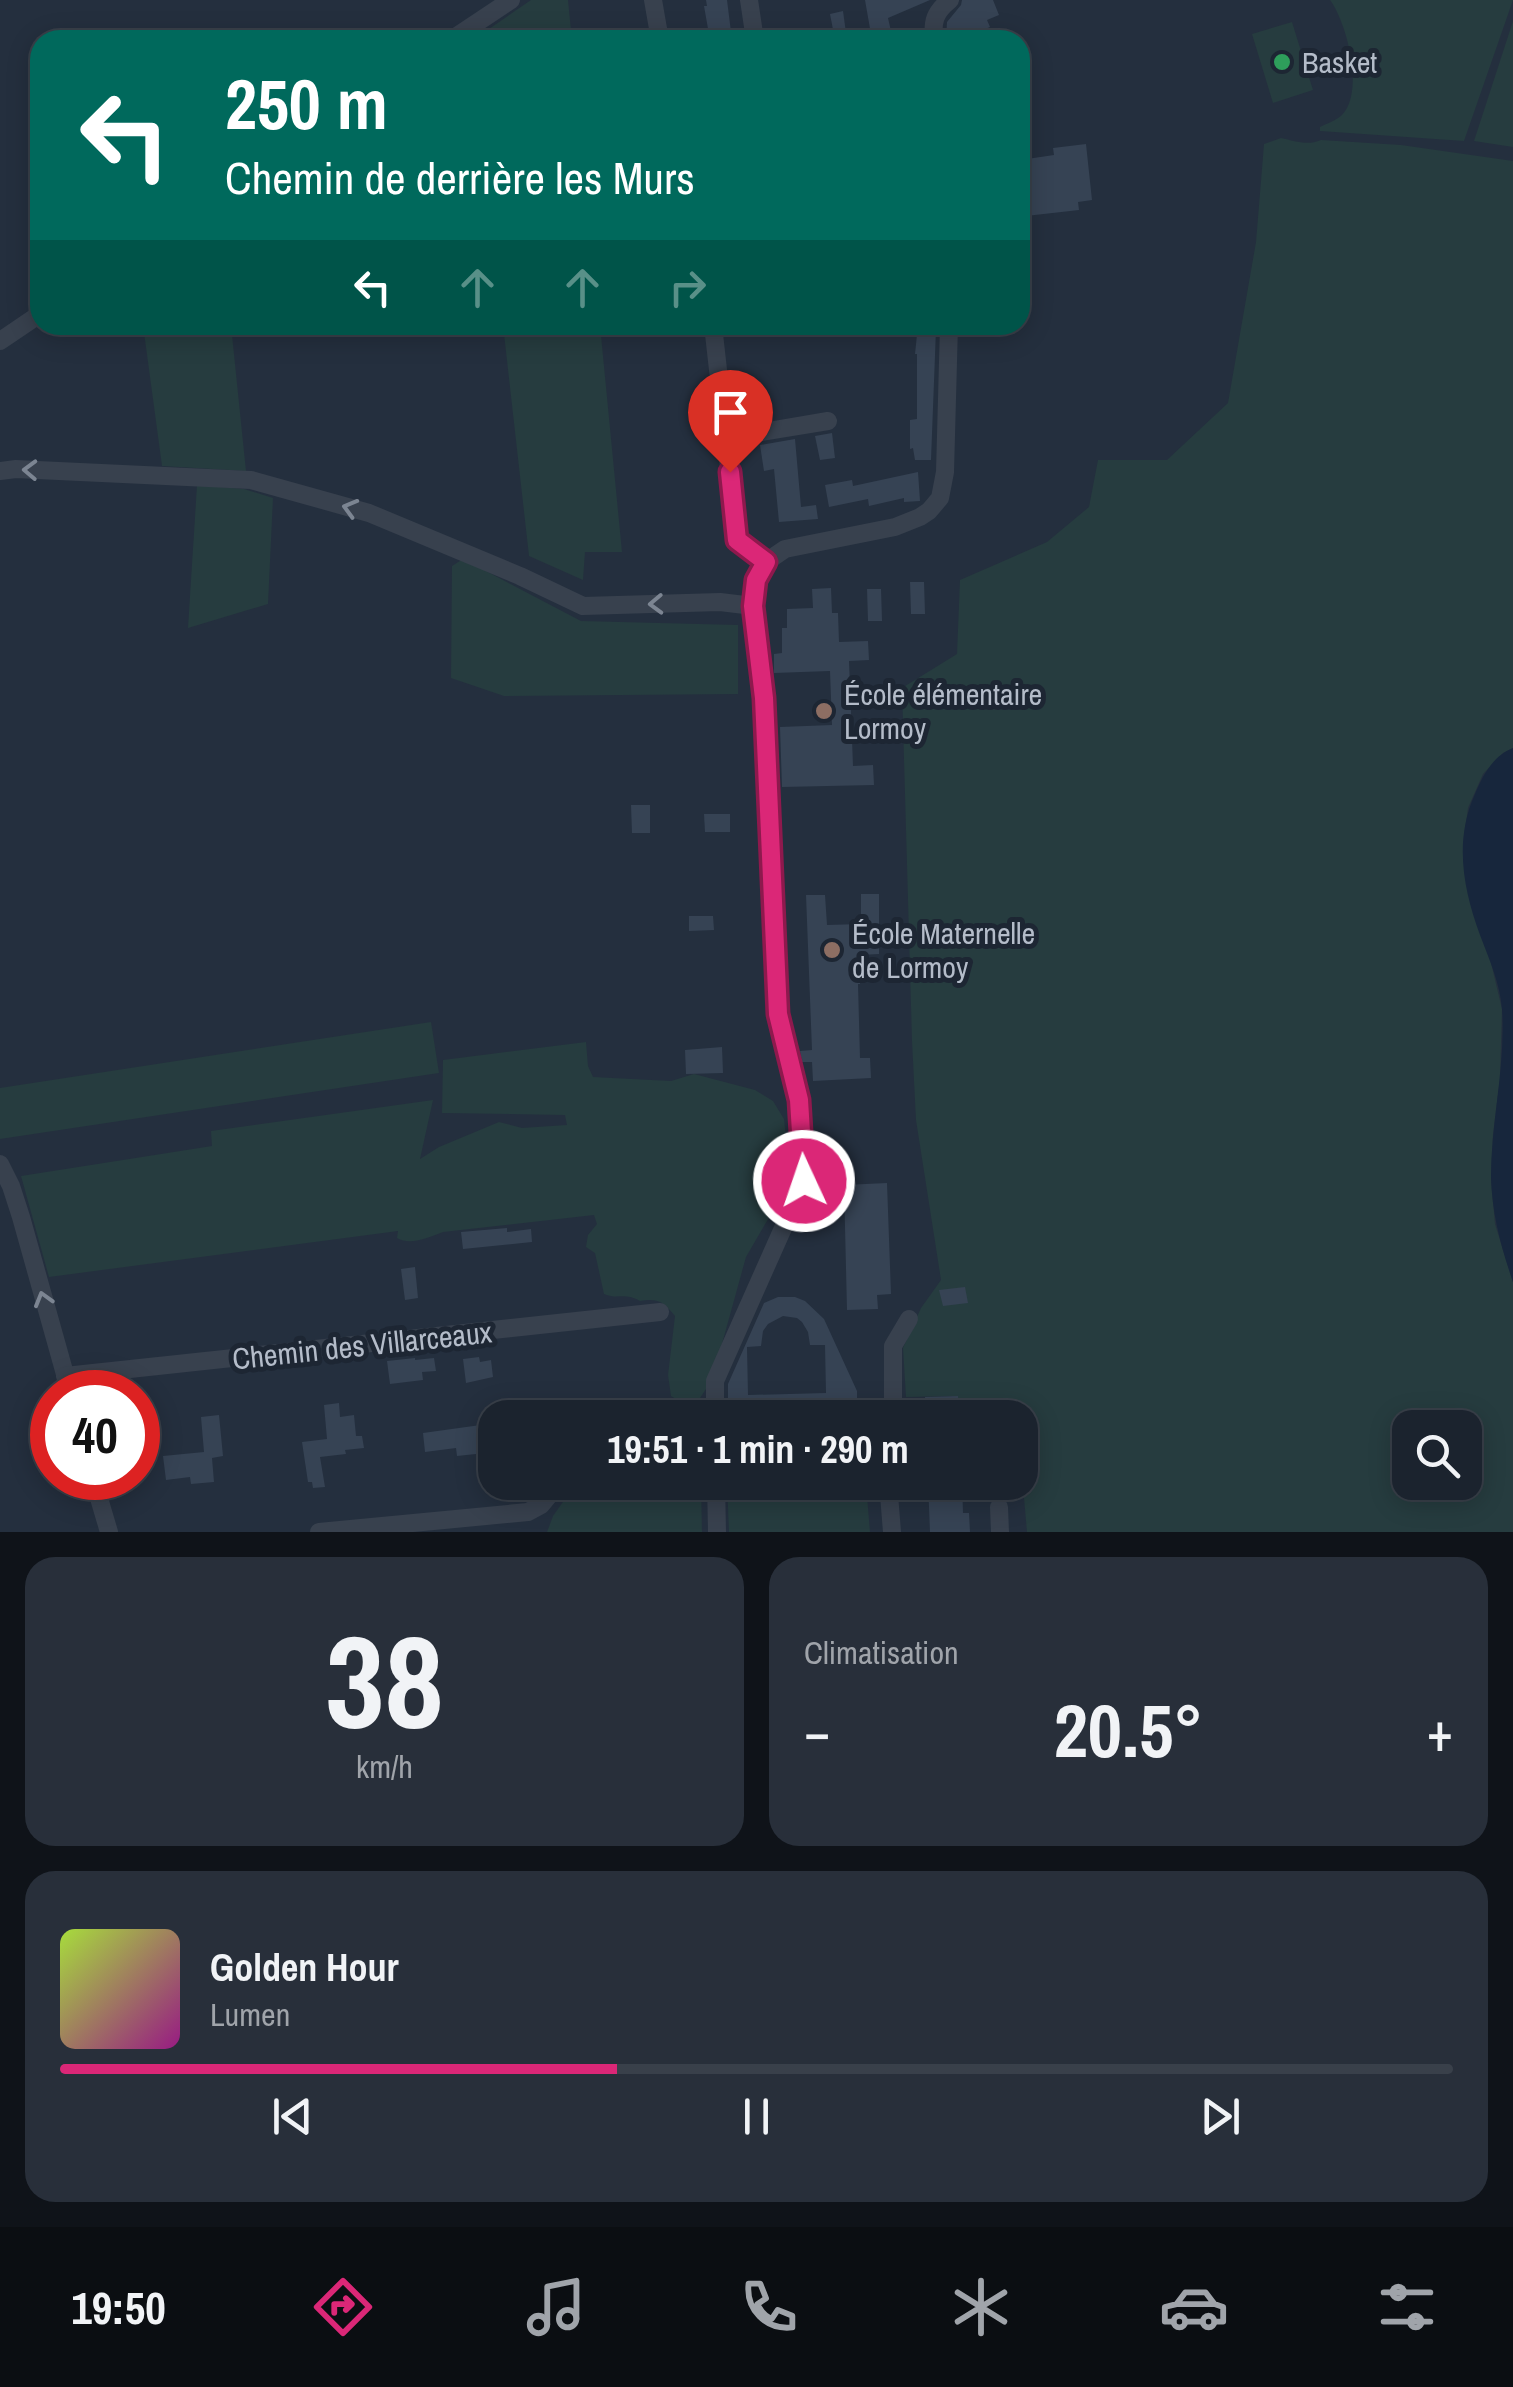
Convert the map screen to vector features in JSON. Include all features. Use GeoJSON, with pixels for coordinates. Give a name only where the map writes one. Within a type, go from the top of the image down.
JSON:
{"type":"FeatureCollection","features":[{"type":"Feature","properties":{"kind":"street"},"geometry":{"type":"LineString","coordinates":[[466,30],[511,0]]}},
{"type":"Feature","properties":{"kind":"street"},"geometry":{"type":"LineString","coordinates":[[654,0],[658,30]]}},
{"type":"Feature","properties":{"kind":"street"},"geometry":{"type":"LineString","coordinates":[[750,0],[754,30]]}},
{"type":"Feature","properties":{"kind":"street"},"geometry":{"type":"LineString","coordinates":[[933,30],[937,11],[950,0]]}},
{"type":"Feature","properties":{"kind":"street"},"geometry":{"type":"LineString","coordinates":[[0,341],[30,321]]}},
{"type":"Feature","properties":{"kind":"street"},"geometry":{"type":"LineString","coordinates":[[714,335],[737,540],[766,562]]}},
{"type":"Feature","properties":{"kind":"street"},"geometry":{"type":"LineString","coordinates":[[716,1400],[715,1381],[804,1181],[799,1100],[778,1014],[764,698],[753,606],[756,580],[766,562],[785,549],[894,527],[929,511],[940,498],[949,335]]}},
{"type":"Feature","properties":{"kind":"street"},"geometry":{"type":"LineString","coordinates":[[726,438],[828,420]]}},
{"type":"Feature","properties":{"kind":"street"},"geometry":{"type":"LineString","coordinates":[[0,470],[251,480],[369,513],[583,606],[720,602],[753,606]]}},
{"type":"Feature","properties":{"kind":"street"},"geometry":{"type":"LineString","coordinates":[[0,1164],[21,1217],[63,1370]]}},
{"type":"Feature","properties":{"kind":"street","name":"Chemin des Villarceaux"},"geometry":{"type":"LineString","coordinates":[[160,1373],[660,1312]]}},
{"type":"Feature","properties":{"kind":"street"},"geometry":{"type":"LineString","coordinates":[[894,1400],[893,1346],[909,1318]]}},
{"type":"Feature","properties":{"kind":"street"},"geometry":{"type":"LineString","coordinates":[[99,1500],[108,1532]]}},
{"type":"Feature","properties":{"kind":"street"},"geometry":{"type":"LineString","coordinates":[[318,1532],[528,1512],[545,1500]]}},
{"type":"Feature","properties":{"kind":"street"},"geometry":{"type":"LineString","coordinates":[[716,1500],[717,1532]]}},
{"type":"Feature","properties":{"kind":"street"},"geometry":{"type":"LineString","coordinates":[[889,1500],[892,1532]]}},
{"type":"Feature","properties":{"kind":"street"},"geometry":{"type":"LineString","coordinates":[[999,1507],[1000,1532]]}},
{"type":"Feature","properties":{"kind":"green space"},"geometry":{"type":"Polygon","coordinates":[[[531,0],[568,0],[571,30],[488,30],[531,0]]]}},
{"type":"Feature","properties":{"kind":"green space"},"geometry":{"type":"Polygon","coordinates":[[[1330,0],[1513,0],[1464,141],[1320,131],[1320,127],[1342,115],[1352,91],[1347,40],[1330,0]]]}},
{"type":"Feature","properties":{"kind":"green space"},"geometry":{"type":"Polygon","coordinates":[[[1513,21],[1513,147],[1474,141],[1513,21]]]}},
{"type":"Feature","properties":{"kind":"green space","name":"Basket"},"geometry":{"type":"Polygon","coordinates":[[[1292,22],[1313,90],[1273,103],[1252,34],[1292,22]]]}},
{"type":"Feature","properties":{"kind":"green space"},"geometry":{"type":"Polygon","coordinates":[[[1281,138],[1306,143],[1321,140],[1401,145],[1513,161],[1513,748],[1483,774],[1468,808],[1463,845],[1502,1009],[1491,1179],[1495,1224],[1513,1282],[1513,1532],[1027,1532],[1024,1500],[1038,1500],[1038,1400],[906,1397],[903,1348],[921,1308],[941,1280],[916,1120],[902,688],[957,654],[960,580],[1047,542],[1089,507],[1098,460],[1167,460],[1228,403],[1256,242],[1264,144],[1281,138]]]}},
{"type":"Feature","properties":{"kind":"green space"},"geometry":{"type":"Polygon","coordinates":[[[144,335],[232,335],[246,471],[162,466],[144,335]]]}},
{"type":"Feature","properties":{"kind":"green space"},"geometry":{"type":"Polygon","coordinates":[[[504,335],[601,335],[622,552],[585,552],[583,580],[529,556],[504,335]]]}},
{"type":"Feature","properties":{"kind":"green space"},"geometry":{"type":"Polygon","coordinates":[[[197,485],[244,489],[273,498],[268,604],[188,628],[197,485]]]}},
{"type":"Feature","properties":{"kind":"green space"},"geometry":{"type":"Polygon","coordinates":[[[463,559],[581,621],[738,625],[738,694],[504,696],[451,678],[452,566],[463,559]]]}},
{"type":"Feature","properties":{"kind":"green space"},"geometry":{"type":"Polygon","coordinates":[[[431,1022],[439,1073],[0,1139],[0,1088],[431,1022]]]}},
{"type":"Feature","properties":{"kind":"green space"},"geometry":{"type":"Polygon","coordinates":[[[586,1042],[593,1077],[671,1081],[694,1074],[755,1090],[773,1101],[784,1119],[789,1165],[785,1190],[746,1257],[712,1380],[700,1398],[678,1400],[671,1396],[668,1375],[675,1316],[671,1311],[656,1301],[604,1294],[595,1253],[586,1247],[588,1235],[597,1224],[594,1215],[443,1232],[414,1241],[397,1238],[398,1231],[49,1277],[21,1176],[212,1146],[211,1131],[433,1100],[420,1159],[499,1122],[522,1128],[567,1125],[565,1115],[442,1113],[443,1060],[586,1042]]]}},
{"type":"Feature","properties":{"kind":"green space"},"geometry":{"type":"Polygon","coordinates":[[[564,1500],[701,1500],[702,1532],[547,1532],[564,1500]]]}},
{"type":"Feature","properties":{"kind":"green space"},"geometry":{"type":"Polygon","coordinates":[[[728,1500],[867,1500],[870,1532],[729,1532],[728,1500]]]}},
{"type":"Feature","properties":{"kind":"water"},"geometry":{"type":"Polygon","coordinates":[[[1513,748],[1513,1282],[1498,1230],[1491,1177],[1502,1009],[1497,980],[1469,900],[1463,847],[1468,811],[1482,780],[1494,761],[1513,748]]]}},
{"type":"Feature","properties":{"kind":"building"},"geometry":{"type":"Polygon","coordinates":[[[706,0],[727,0],[731,30],[708,30],[706,0]]]}},
{"type":"Feature","properties":{"kind":"building"},"geometry":{"type":"Polygon","coordinates":[[[865,0],[930,0],[888,18],[891,30],[870,30],[865,0]]]}},
{"type":"Feature","properties":{"kind":"building"},"geometry":{"type":"Polygon","coordinates":[[[962,0],[993,0],[999,15],[987,20],[990,27],[984,30],[947,30],[947,22],[962,0]]]}},
{"type":"Feature","properties":{"kind":"building"},"geometry":{"type":"Polygon","coordinates":[[[843,11],[846,30],[833,30],[830,14],[843,11]]]}},
{"type":"Feature","properties":{"kind":"building"},"geometry":{"type":"Polygon","coordinates":[[[1086,144],[1092,200],[1078,202],[1079,210],[1030,216],[1030,159],[1054,155],[1053,148],[1086,144]]]}},
{"type":"Feature","properties":{"kind":"building"},"geometry":{"type":"Polygon","coordinates":[[[917,335],[936,335],[931,460],[915,460],[913,448],[910,449],[910,420],[917,419],[917,335]]]}},
{"type":"Feature","properties":{"kind":"building"},"geometry":{"type":"Polygon","coordinates":[[[832,433],[835,458],[820,460],[815,436],[832,433]]]}},
{"type":"Feature","properties":{"kind":"building"},"geometry":{"type":"Polygon","coordinates":[[[795,439],[801,507],[816,505],[818,519],[779,522],[774,469],[764,471],[760,445],[795,439]]]}},
{"type":"Feature","properties":{"kind":"building"},"geometry":{"type":"Polygon","coordinates":[[[918,472],[920,501],[904,502],[904,498],[869,506],[868,499],[829,507],[825,485],[852,480],[853,486],[918,472]]]}},
{"type":"Feature","properties":{"kind":"building"},"geometry":{"type":"Polygon","coordinates":[[[910,582],[924,582],[925,614],[911,614],[910,582]]]}},
{"type":"Feature","properties":{"kind":"building"},"geometry":{"type":"Polygon","coordinates":[[[831,588],[832,613],[838,613],[839,642],[868,641],[869,660],[849,661],[853,766],[873,765],[874,785],[782,787],[780,727],[832,725],[830,671],[774,673],[774,654],[782,653],[787,609],[813,608],[812,589],[831,588]]]}},
{"type":"Feature","properties":{"kind":"building"},"geometry":{"type":"Polygon","coordinates":[[[867,589],[881,589],[882,621],[868,621],[867,589]]]}},
{"type":"Feature","properties":{"kind":"building"},"geometry":{"type":"Polygon","coordinates":[[[631,805],[650,805],[650,833],[632,833],[631,805]]]}},
{"type":"Feature","properties":{"kind":"building"},"geometry":{"type":"Polygon","coordinates":[[[704,814],[730,814],[730,832],[705,832],[704,814]]]}},
{"type":"Feature","properties":{"kind":"building"},"geometry":{"type":"Polygon","coordinates":[[[861,894],[879,894],[879,954],[860,955],[858,984],[860,1058],[870,1058],[871,1078],[813,1081],[812,1062],[802,1062],[800,1051],[812,1050],[806,895],[825,895],[827,925],[861,924],[861,894]]]}},
{"type":"Feature","properties":{"kind":"building"},"geometry":{"type":"Polygon","coordinates":[[[689,916],[713,916],[714,930],[689,931],[689,916]]]}},
{"type":"Feature","properties":{"kind":"building"},"geometry":{"type":"Polygon","coordinates":[[[722,1047],[723,1073],[686,1074],[685,1050],[722,1047]]]}},
{"type":"Feature","properties":{"kind":"building"},"geometry":{"type":"Polygon","coordinates":[[[887,1183],[891,1294],[877,1295],[878,1309],[847,1310],[844,1185],[887,1183]]]}},
{"type":"Feature","properties":{"kind":"building"},"geometry":{"type":"Polygon","coordinates":[[[507,1228],[507,1232],[531,1229],[532,1242],[463,1249],[461,1232],[507,1228]]]}},
{"type":"Feature","properties":{"kind":"building"},"geometry":{"type":"Polygon","coordinates":[[[415,1267],[418,1298],[405,1300],[401,1269],[415,1267]]]}},
{"type":"Feature","properties":{"kind":"building"},"geometry":{"type":"Polygon","coordinates":[[[965,1287],[968,1303],[943,1306],[939,1290],[965,1287]]]}},
{"type":"Feature","properties":{"kind":"building"},"geometry":{"type":"Polygon","coordinates":[[[778,1297],[795,1297],[824,1319],[857,1391],[857,1400],[728,1400],[728,1384],[764,1303],[778,1297]],[[783,1316],[768,1324],[761,1346],[747,1347],[748,1395],[826,1393],[825,1345],[810,1345],[802,1322],[783,1316]]]}},
{"type":"Feature","properties":{"kind":"building"},"geometry":{"type":"Polygon","coordinates":[[[479,1357],[480,1362],[491,1360],[493,1377],[466,1383],[463,1359],[479,1357]]]}},
{"type":"Feature","properties":{"kind":"building"},"geometry":{"type":"Polygon","coordinates":[[[434,1358],[436,1371],[422,1372],[423,1380],[390,1384],[387,1361],[434,1358]]]}},
{"type":"Feature","properties":{"kind":"building"},"geometry":{"type":"Polygon","coordinates":[[[958,1396],[958,1400],[925,1400],[958,1396]]]}},
{"type":"Feature","properties":{"kind":"building"},"geometry":{"type":"Polygon","coordinates":[[[339,1403],[340,1417],[354,1415],[356,1436],[362,1436],[364,1448],[320,1457],[325,1487],[313,1488],[312,1482],[308,1482],[302,1442],[327,1439],[324,1405],[339,1403]]]}},
{"type":"Feature","properties":{"kind":"building"},"geometry":{"type":"Polygon","coordinates":[[[219,1415],[223,1456],[212,1458],[214,1482],[191,1484],[190,1477],[166,1480],[163,1456],[204,1452],[201,1417],[219,1415]]]}},
{"type":"Feature","properties":{"kind":"building"},"geometry":{"type":"Polygon","coordinates":[[[478,1425],[478,1454],[457,1456],[456,1448],[425,1452],[423,1433],[478,1425]]]}},
{"type":"Feature","properties":{"kind":"building"},"geometry":{"type":"Polygon","coordinates":[[[929,1500],[963,1500],[963,1513],[969,1513],[970,1532],[930,1532],[929,1500]]]}},
{"type":"Feature","properties":{"kind":"place","name":"Basket"},"geometry":{"type":"Point","coordinates":[1282,62]}},
{"type":"Feature","properties":{"kind":"place","name":"École élémentaire Lormoy"},"geometry":{"type":"Point","coordinates":[824,711]}},
{"type":"Feature","properties":{"kind":"place","name":"École Maternelle de Lormoy"},"geometry":{"type":"Point","coordinates":[832,950]}},
{"type":"Feature","properties":{"kind":"route"},"geometry":{"type":"LineString","coordinates":[[730,472],[737,540],[766,562],[756,580],[753,606],[764,698],[778,1014],[799,1100],[804,1181]]}}]}
